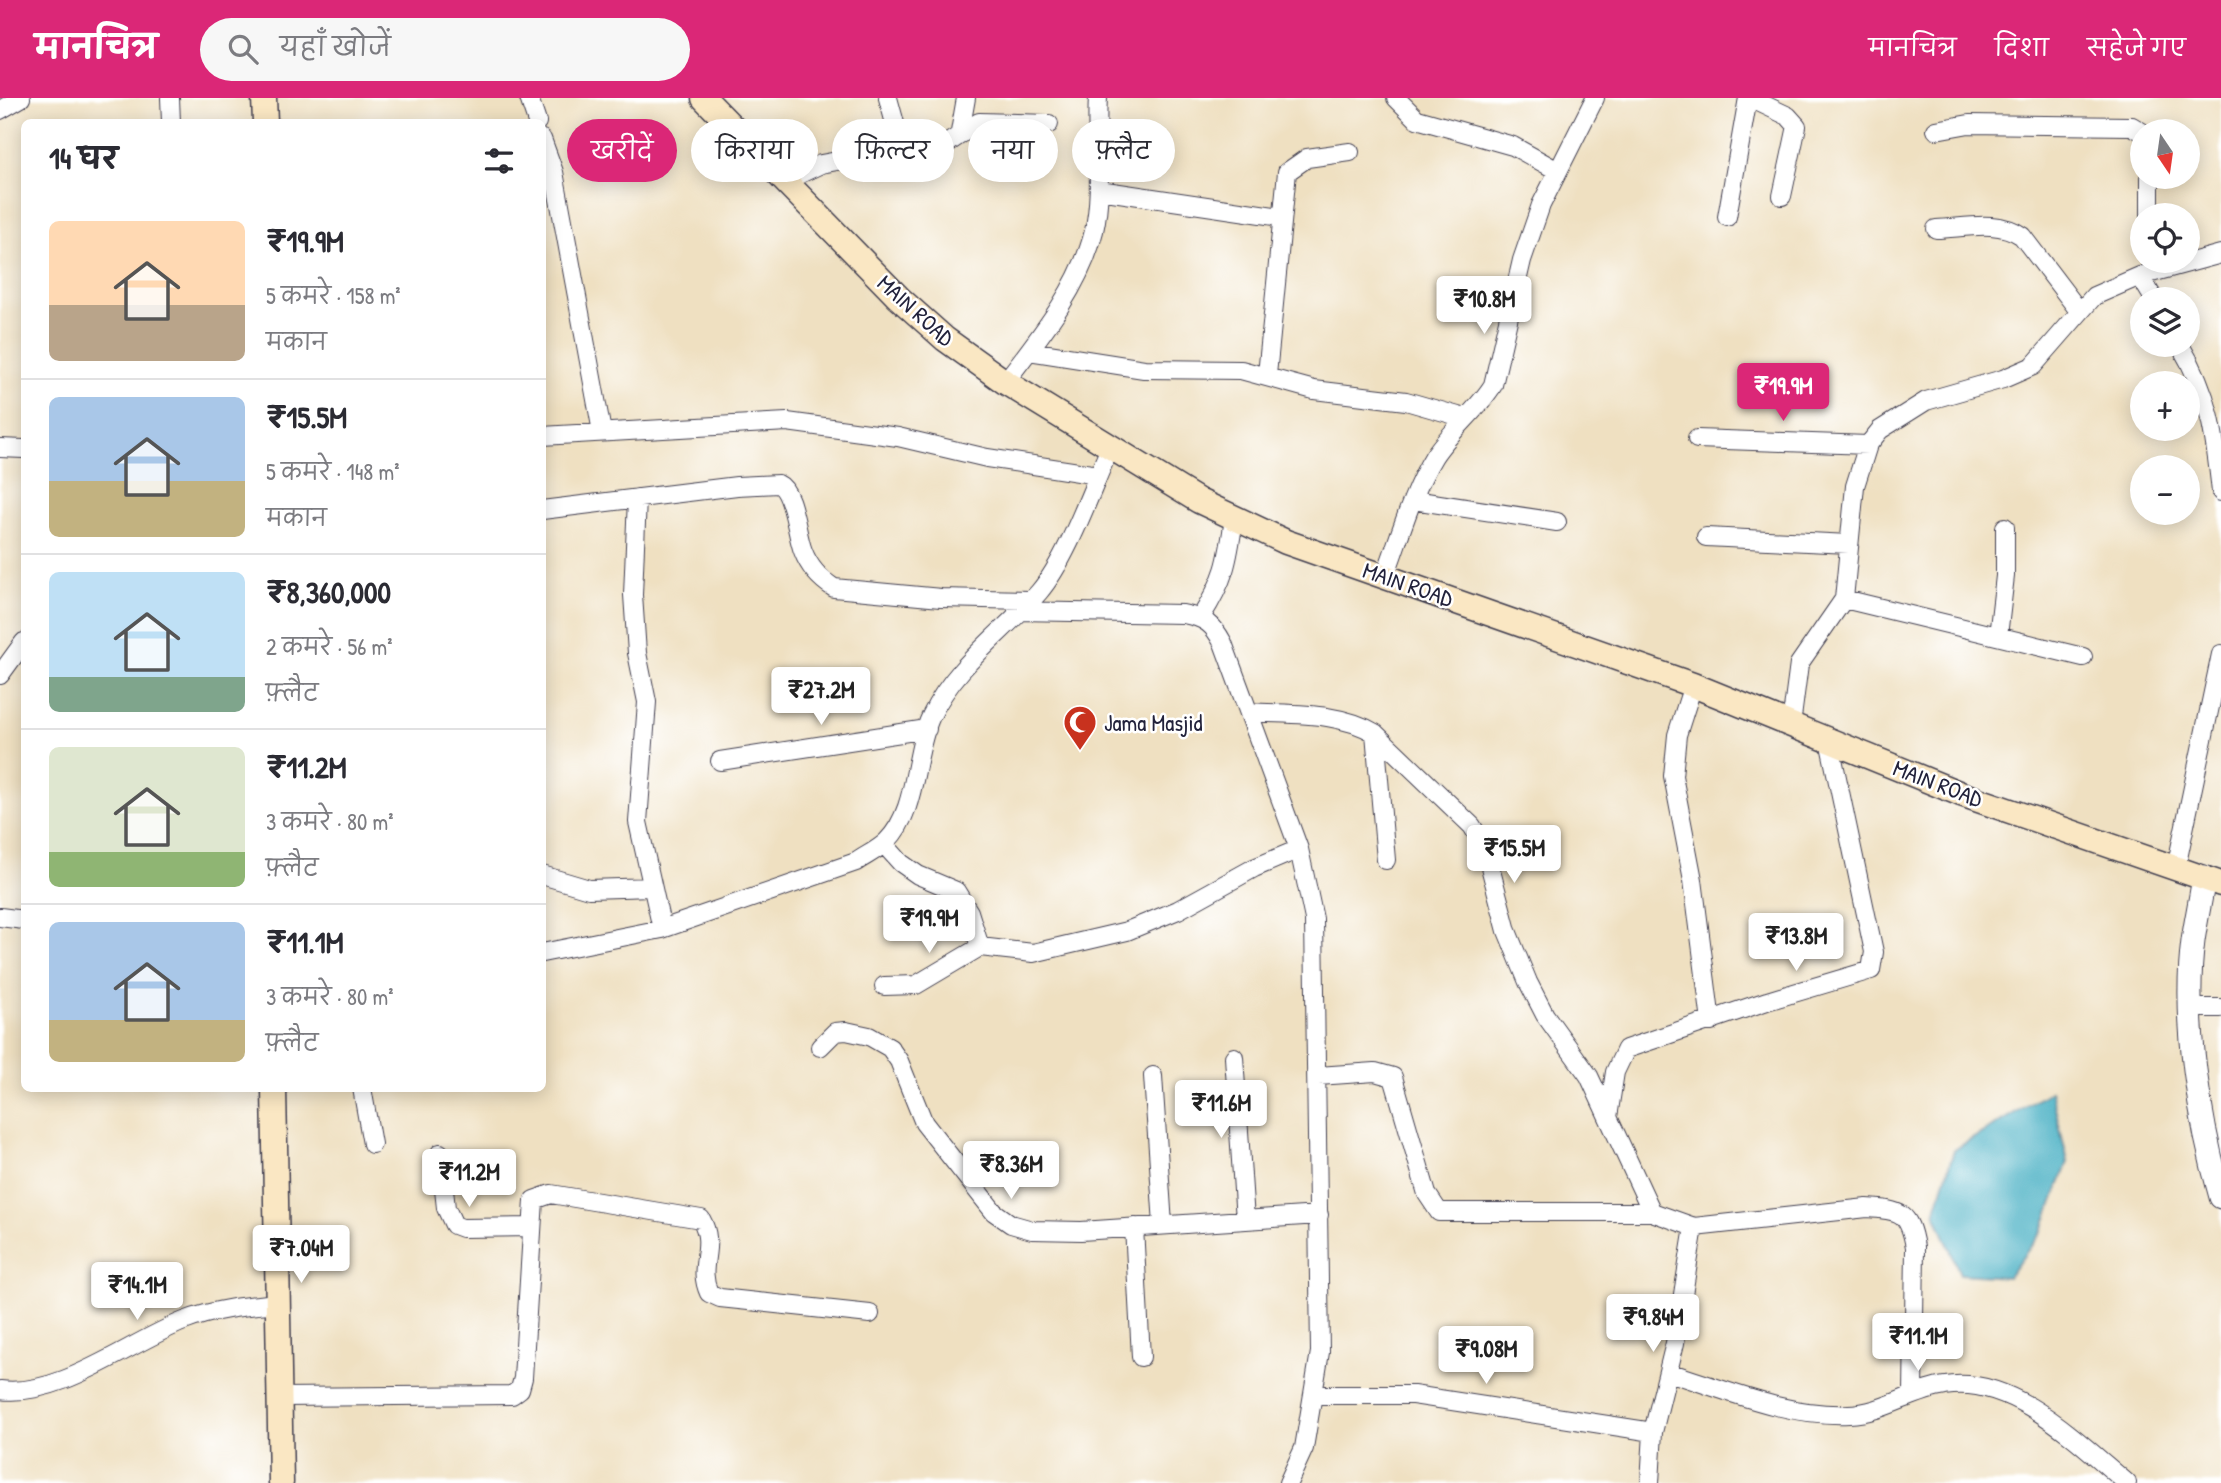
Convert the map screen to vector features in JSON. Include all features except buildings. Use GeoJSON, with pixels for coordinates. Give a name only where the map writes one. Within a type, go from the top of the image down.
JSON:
{"type":"FeatureCollection","features":[{"type":"Feature","properties":{"kind":"main road"},"geometry":{"type":"LineString","coordinates":[[264,98],[265,119]]}},
{"type":"Feature","properties":{"kind":"main road","name":"MAIN ROAD"},"geometry":{"type":"LineString","coordinates":[[704,98],[724,119]]}},
{"type":"Feature","properties":{"kind":"main road","name":"MAIN ROAD"},"geometry":{"type":"LineString","coordinates":[[786,182],[899,298],[945,340],[1005,382],[1199,501],[1286,542],[1693,685],[1961,794],[2213,881]]}},
{"type":"Feature","properties":{"kind":"main road"},"geometry":{"type":"LineString","coordinates":[[274,1092],[281,1483]]}},
{"type":"Feature","properties":{"kind":"street"},"geometry":{"type":"LineString","coordinates":[[0,110],[21,98]]}},
{"type":"Feature","properties":{"kind":"street"},"geometry":{"type":"LineString","coordinates":[[170,98],[171,119]]}},
{"type":"Feature","properties":{"kind":"street"},"geometry":{"type":"LineString","coordinates":[[529,98],[536,119]]}},
{"type":"Feature","properties":{"kind":"street"},"geometry":{"type":"LineString","coordinates":[[888,98],[894,119]]}},
{"type":"Feature","properties":{"kind":"street"},"geometry":{"type":"LineString","coordinates":[[960,132],[966,98]]}},
{"type":"Feature","properties":{"kind":"street"},"geometry":{"type":"LineString","coordinates":[[1005,382],[1029,351],[1081,269],[1094,231],[1098,190],[1098,98]]}},
{"type":"Feature","properties":{"kind":"street"},"geometry":{"type":"LineString","coordinates":[[1396,98],[1417,119],[1513,146],[1558,171]]}},
{"type":"Feature","properties":{"kind":"street"},"geometry":{"type":"LineString","coordinates":[[1385,576],[1413,500],[1435,455],[1485,398],[1493,384],[1522,260],[1541,205],[1595,98]]}},
{"type":"Feature","properties":{"kind":"street"},"geometry":{"type":"LineString","coordinates":[[1727,217],[1749,98],[1788,116],[1797,126],[1782,196]]}},
{"type":"Feature","properties":{"kind":"street"},"geometry":{"type":"LineString","coordinates":[[1936,130],[1969,124],[2130,126]]}},
{"type":"Feature","properties":{"kind":"street"},"geometry":{"type":"LineString","coordinates":[[954,137],[968,128]]}},
{"type":"Feature","properties":{"kind":"street"},"geometry":{"type":"LineString","coordinates":[[546,150],[554,172],[602,432]]}},
{"type":"Feature","properties":{"kind":"street"},"geometry":{"type":"LineString","coordinates":[[1267,375],[1287,172],[1294,164],[1307,158],[1350,152]]}},
{"type":"Feature","properties":{"kind":"street"},"geometry":{"type":"LineString","coordinates":[[1098,190],[1281,217]]}},
{"type":"Feature","properties":{"kind":"street"},"geometry":{"type":"LineString","coordinates":[[1937,229],[1999,226],[2012,229],[2022,236],[2079,311]]}},
{"type":"Feature","properties":{"kind":"street"},"geometry":{"type":"LineString","coordinates":[[2200,259],[2221,254]]}},
{"type":"Feature","properties":{"kind":"street"},"geometry":{"type":"LineString","coordinates":[[1791,724],[1799,664],[1804,653],[1838,611],[1844,599],[1855,486],[1868,445],[1881,430],[1926,401],[2003,379],[2033,366],[2094,296],[2141,273]]}},
{"type":"Feature","properties":{"kind":"street"},"geometry":{"type":"LineString","coordinates":[[1029,351],[1144,369],[1241,369],[1314,390],[1406,401],[1465,418]]}},
{"type":"Feature","properties":{"kind":"street"},"geometry":{"type":"LineString","coordinates":[[2188,357],[2194,367],[2213,422],[2221,492]]}},
{"type":"Feature","properties":{"kind":"street"},"geometry":{"type":"LineString","coordinates":[[546,436],[787,422],[898,436],[987,458],[1098,475]]}},
{"type":"Feature","properties":{"kind":"street"},"geometry":{"type":"LineString","coordinates":[[1697,439],[1868,445]]}},
{"type":"Feature","properties":{"kind":"street"},"geometry":{"type":"LineString","coordinates":[[0,448],[21,449]]}},
{"type":"Feature","properties":{"kind":"street"},"geometry":{"type":"LineString","coordinates":[[546,952],[662,929],[856,862],[884,844],[894,834],[903,813],[930,717],[963,667],[1023,606],[1056,566],[1110,448]]}},
{"type":"Feature","properties":{"kind":"street"},"geometry":{"type":"LineString","coordinates":[[546,509],[737,486],[778,484],[788,493],[803,552],[820,579],[834,588],[1023,606],[1183,614],[1201,617],[1213,624],[1223,643],[1299,849],[1314,919],[1320,1352],[1304,1448],[1288,1483]]}},
{"type":"Feature","properties":{"kind":"street"},"geometry":{"type":"LineString","coordinates":[[637,498],[633,595],[637,653],[647,702],[638,822],[662,929]]}},
{"type":"Feature","properties":{"kind":"street"},"geometry":{"type":"LineString","coordinates":[[1413,500],[1557,522]]}},
{"type":"Feature","properties":{"kind":"street"},"geometry":{"type":"LineString","coordinates":[[1201,617],[1221,586],[1227,568],[1234,518]]}},
{"type":"Feature","properties":{"kind":"street"},"geometry":{"type":"LineString","coordinates":[[1998,635],[2006,576],[2005,527]]}},
{"type":"Feature","properties":{"kind":"street"},"geometry":{"type":"LineString","coordinates":[[1706,537],[1849,544]]}},
{"type":"Feature","properties":{"kind":"street"},"geometry":{"type":"LineString","coordinates":[[1844,599],[2083,657]]}},
{"type":"Feature","properties":{"kind":"street"},"geometry":{"type":"LineString","coordinates":[[0,675],[21,646]]}},
{"type":"Feature","properties":{"kind":"street"},"geometry":{"type":"LineString","coordinates":[[2176,868],[2221,654]]}},
{"type":"Feature","properties":{"kind":"street"},"geometry":{"type":"LineString","coordinates":[[1693,685],[1677,735],[1673,776],[1693,880],[1711,1022]]}},
{"type":"Feature","properties":{"kind":"street"},"geometry":{"type":"LineString","coordinates":[[1249,712],[1336,718],[1359,723],[1376,733],[1472,826],[1485,848],[1507,931],[1528,982],[1545,1015],[1589,1076],[1652,1212]]}},
{"type":"Feature","properties":{"kind":"street"},"geometry":{"type":"LineString","coordinates":[[720,761],[927,729]]}},
{"type":"Feature","properties":{"kind":"street"},"geometry":{"type":"LineString","coordinates":[[1376,733],[1386,860]]}},
{"type":"Feature","properties":{"kind":"street"},"geometry":{"type":"LineString","coordinates":[[1608,1118],[1615,1072],[1626,1049],[1767,1001],[1871,970],[1874,952],[1829,740]]}},
{"type":"Feature","properties":{"kind":"street"},"geometry":{"type":"LineString","coordinates":[[884,844],[901,863],[918,875],[956,891],[969,912],[980,947]]}},
{"type":"Feature","properties":{"kind":"street"},"geometry":{"type":"LineString","coordinates":[[884,986],[916,985],[980,947],[1033,953],[1126,932],[1178,911],[1254,868],[1299,849]]}},
{"type":"Feature","properties":{"kind":"street"},"geometry":{"type":"LineString","coordinates":[[546,876],[589,889],[652,887]]}},
{"type":"Feature","properties":{"kind":"street"},"geometry":{"type":"LineString","coordinates":[[2213,881],[2193,943],[2190,1008],[2211,1163],[2221,1197]]}},
{"type":"Feature","properties":{"kind":"street"},"geometry":{"type":"LineString","coordinates":[[0,917],[21,920]]}},
{"type":"Feature","properties":{"kind":"street"},"geometry":{"type":"LineString","coordinates":[[2190,1008],[2221,1008]]}},
{"type":"Feature","properties":{"kind":"street"},"geometry":{"type":"LineString","coordinates":[[820,1047],[835,1032],[846,1031],[869,1036],[890,1048],[899,1061],[923,1123],[994,1212],[1011,1224],[1032,1230],[1081,1231],[1319,1215]]}},
{"type":"Feature","properties":{"kind":"street"},"geometry":{"type":"LineString","coordinates":[[1234,1057],[1245,1220]]}},
{"type":"Feature","properties":{"kind":"street"},"geometry":{"type":"LineString","coordinates":[[1318,1076],[1375,1072],[1393,1077],[1427,1194],[1439,1212],[1652,1212],[1694,1227],[1867,1208],[1892,1210],[1904,1215],[1912,1226],[1915,1247],[1913,1395]]}},
{"type":"Feature","properties":{"kind":"street"},"geometry":{"type":"LineString","coordinates":[[1153,1076],[1163,1225]]}},
{"type":"Feature","properties":{"kind":"street"},"geometry":{"type":"LineString","coordinates":[[363,1092],[372,1144]]}},
{"type":"Feature","properties":{"kind":"street"},"geometry":{"type":"LineString","coordinates":[[440,1153],[446,1208],[454,1225],[462,1228],[530,1227]]}},
{"type":"Feature","properties":{"kind":"street"},"geometry":{"type":"LineString","coordinates":[[279,1397],[512,1395],[520,1389],[523,1378],[530,1227],[534,1200],[551,1194],[691,1215],[701,1219],[709,1233],[703,1279],[709,1293],[720,1298],[870,1314]]}},
{"type":"Feature","properties":{"kind":"street"},"geometry":{"type":"LineString","coordinates":[[1134,1227],[1140,1357]]}},
{"type":"Feature","properties":{"kind":"street"},"geometry":{"type":"LineString","coordinates":[[1650,1483],[1653,1432],[1668,1372],[1694,1227]]}},
{"type":"Feature","properties":{"kind":"street"},"geometry":{"type":"LineString","coordinates":[[0,1390],[18,1392],[46,1387],[183,1321],[221,1309],[278,1303]]}},
{"type":"Feature","properties":{"kind":"street"},"geometry":{"type":"LineString","coordinates":[[1668,1372],[1780,1407],[1818,1414],[1850,1414],[1878,1410],[1913,1395],[1964,1384],[1988,1387],[2014,1397],[2127,1483]]}},
{"type":"Feature","properties":{"kind":"street"},"geometry":{"type":"LineString","coordinates":[[1314,1395],[1413,1395],[1653,1432]]}},
{"type":"Feature","properties":{"kind":"water"},"geometry":{"type":"Polygon","coordinates":[[[2051,1091],[2068,1162],[2042,1231],[2008,1277],[1960,1274],[1935,1213],[1954,1150],[2051,1091]]]}},
{"type":"Feature","properties":{"kind":"place","name":"Jama Masjid"},"geometry":{"type":"Point","coordinates":[1080,752]}}]}
